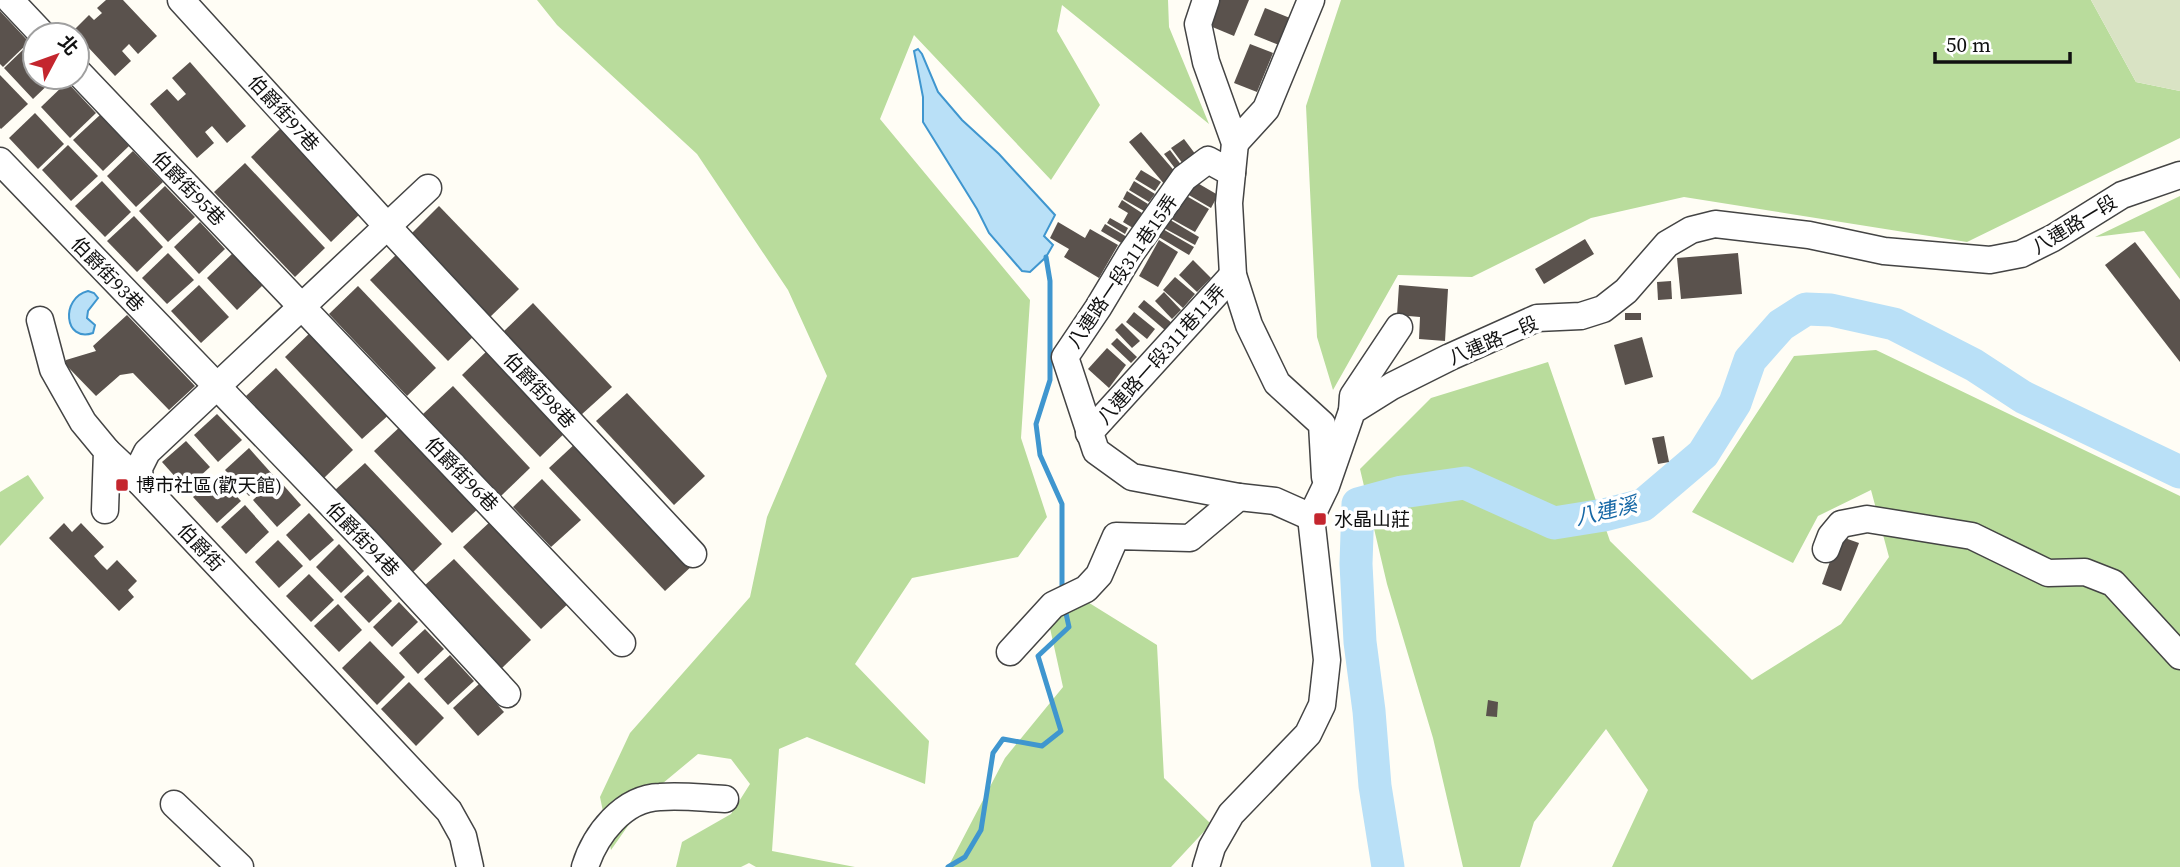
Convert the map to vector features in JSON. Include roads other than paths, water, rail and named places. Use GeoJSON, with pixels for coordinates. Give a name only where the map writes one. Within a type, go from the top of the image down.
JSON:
{"type":"FeatureCollection","features":[{"type":"Feature","properties":{"kind":"street"},"geometry":{"type":"LineString","coordinates":[[9,0],[29,21]]}},
{"type":"Feature","properties":{"kind":"street","name":"伯爵街97巷"},"geometry":{"type":"LineString","coordinates":[[181,0],[387,226]]}},
{"type":"Feature","properties":{"kind":"street"},"geometry":{"type":"LineString","coordinates":[[1206,0],[1198,24],[1206,62],[1235,143],[1229,203],[1233,275],[1249,325],[1278,383],[1322,424],[1322,460],[1326,486]]}},
{"type":"Feature","properties":{"kind":"street"},"geometry":{"type":"LineString","coordinates":[[1235,143],[1266,109],[1311,0]]}},
{"type":"Feature","properties":{"kind":"street","name":"伯爵街95巷"},"geometry":{"type":"LineString","coordinates":[[91,86],[301,306]]}},
{"type":"Feature","properties":{"kind":"street","name":"八連路一段311巷15弄"},"geometry":{"type":"LineString","coordinates":[[1086,427],[1065,357],[1130,253],[1184,178],[1208,160],[1232,173]]}},
{"type":"Feature","properties":{"kind":"street","name":"伯爵街93巷"},"geometry":{"type":"LineString","coordinates":[[0,161],[216,387]]}},
{"type":"Feature","properties":{"kind":"street","name":"八連路一段"},"geometry":{"type":"LineString","coordinates":[[1352,411],[1404,380],[1537,318],[1581,316],[1603,309],[1626,290],[1667,244],[1691,230],[1715,224],[1809,235],[1884,251],[1990,260],[2021,254],[2053,238],[2122,195],[2180,175]]}},
{"type":"Feature","properties":{"kind":"street"},"geometry":{"type":"LineString","coordinates":[[140,482],[139,468],[147,452],[428,188]]}},
{"type":"Feature","properties":{"kind":"street","name":"伯爵街98巷"},"geometry":{"type":"LineString","coordinates":[[387,226],[693,554]]}},
{"type":"Feature","properties":{"kind":"street","name":"八連路一段311巷11弄"},"geometry":{"type":"LineString","coordinates":[[1086,427],[1233,275]]}},
{"type":"Feature","properties":{"kind":"street","name":"伯爵街96巷"},"geometry":{"type":"LineString","coordinates":[[301,306],[622,643]]}},
{"type":"Feature","properties":{"kind":"street","name":"伯爵街"},"geometry":{"type":"LineString","coordinates":[[40,320],[52,369],[83,422],[107,451],[140,482],[449,811],[463,836],[470,867]]}},
{"type":"Feature","properties":{"kind":"street"},"geometry":{"type":"LineString","coordinates":[[1206,867],[1212,847],[1231,814],[1308,734],[1322,705],[1327,660],[1311,517],[1326,486],[1352,411],[1353,396],[1399,327]]}},
{"type":"Feature","properties":{"kind":"street","name":"伯爵街94巷"},"geometry":{"type":"LineString","coordinates":[[216,387],[366,541],[507,694]]}},
{"type":"Feature","properties":{"kind":"street"},"geometry":{"type":"LineString","coordinates":[[1086,427],[1096,452],[1132,477],[1275,501],[1311,517]]}},
{"type":"Feature","properties":{"kind":"street"},"geometry":{"type":"LineString","coordinates":[[105,510],[107,451]]}},
{"type":"Feature","properties":{"kind":"street"},"geometry":{"type":"LineString","coordinates":[[1010,652],[1053,605],[1086,589],[1099,575],[1116,536],[1190,538],[1239,497]]}},
{"type":"Feature","properties":{"kind":"street"},"geometry":{"type":"LineString","coordinates":[[1826,549],[1831,536],[1841,524],[1867,519],[1972,536],[2048,573],[2085,572],[2113,583],[2180,656]]}},
{"type":"Feature","properties":{"kind":"street"},"geometry":{"type":"LineString","coordinates":[[585,867],[594,842],[614,818],[635,804],[657,796],[725,799]]}},
{"type":"Feature","properties":{"kind":"street"},"geometry":{"type":"LineString","coordinates":[[174,804],[240,867]]}},
{"type":"Feature","properties":{"kind":"water"},"geometry":{"type":"Polygon","coordinates":[[[918,49],[938,92],[1055,215],[1044,236],[1053,245],[1046,257],[1030,272],[1022,271],[989,233],[923,122],[923,97],[914,51],[918,49]]]}},
{"type":"Feature","properties":{"kind":"water"},"geometry":{"type":"Polygon","coordinates":[[[88,291],[98,298],[88,311],[87,318],[95,325],[93,333],[83,334],[76,332],[69,318],[73,302],[88,291]]]}},
{"type":"Feature","properties":{"kind":"waterway"},"geometry":{"type":"LineString","coordinates":[[1046,257],[1050,281],[1050,380],[1036,424],[1040,455],[1062,504],[1062,593]]}},
{"type":"Feature","properties":{"kind":"waterway","name":"八連溪"},"geometry":{"type":"LineString","coordinates":[[1388,867],[1375,786],[1360,642],[1356,564],[1358,504],[1402,492],[1465,483],[1554,523],[1643,505],[1703,454],[1735,403],[1750,360],[1781,325],[1806,309],[1831,310],[1894,324],[1974,365],[2023,397],[2180,472]]}},
{"type":"Feature","properties":{"kind":"waterway"},"geometry":{"type":"LineString","coordinates":[[948,867],[965,857],[981,830],[993,753],[1003,739],[1042,746],[1061,731],[1038,656],[1069,627],[1065,609]]}},
{"type":"Feature","properties":{"kind":"place","name":"博市社區(歡天館)"},"geometry":{"type":"Point","coordinates":[122,485]}},
{"type":"Feature","properties":{"kind":"place","name":"水晶山莊"},"geometry":{"type":"Point","coordinates":[1320,519]}}]}
